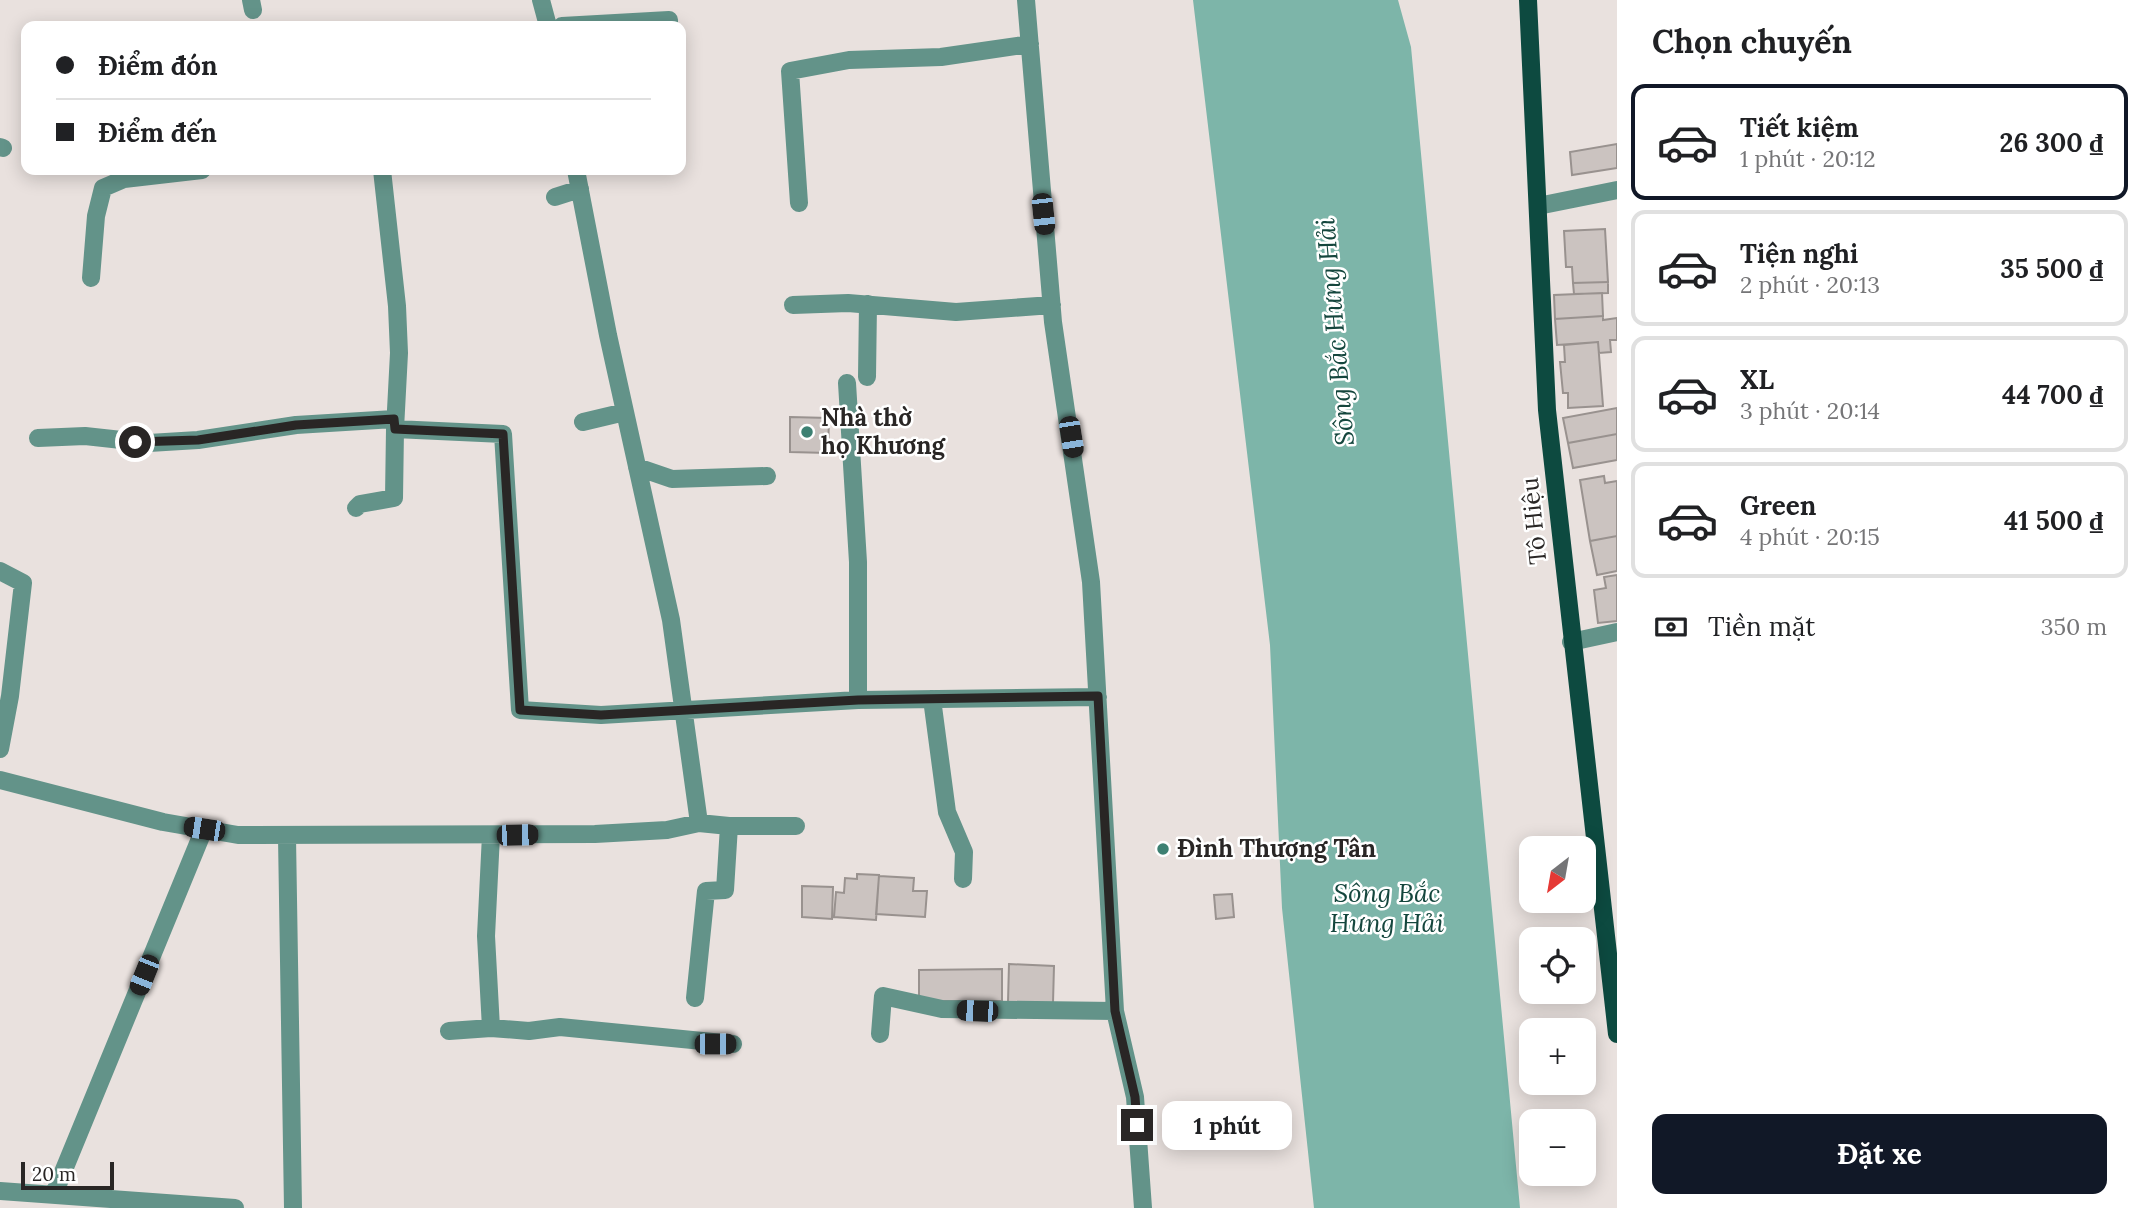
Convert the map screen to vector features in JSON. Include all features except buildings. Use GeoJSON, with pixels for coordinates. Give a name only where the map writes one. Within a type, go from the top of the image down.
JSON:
{"type":"FeatureCollection","features":[{"type":"Feature","properties":{"kind":"main road","name":"Tô Hiệu"},"geometry":{"type":"LineString","coordinates":[[1528,0],[1547,410],[1617,1034]]}},
{"type":"Feature","properties":{"kind":"street"},"geometry":{"type":"LineString","coordinates":[[541,0],[547,21]]}},
{"type":"Feature","properties":{"kind":"street"},"geometry":{"type":"LineString","coordinates":[[1026,0],[1052,305],[1091,582],[1115,1011],[1135,1097],[1143,1208]]}},
{"type":"Feature","properties":{"kind":"street"},"geometry":{"type":"LineString","coordinates":[[650,21],[668,21]]}},
{"type":"Feature","properties":{"kind":"street"},"geometry":{"type":"LineString","coordinates":[[799,203],[789,98],[790,71],[849,60],[941,57],[1030,44]]}},
{"type":"Feature","properties":{"kind":"street"},"geometry":{"type":"LineString","coordinates":[[91,278],[96,216],[103,188],[124,179],[159,175]]}},
{"type":"Feature","properties":{"kind":"street"},"geometry":{"type":"LineString","coordinates":[[356,508],[360,504],[394,498],[394,424],[399,353],[397,306],[383,175]]}},
{"type":"Feature","properties":{"kind":"street"},"geometry":{"type":"LineString","coordinates":[[577,175],[671,620],[698,823]]}},
{"type":"Feature","properties":{"kind":"street"},"geometry":{"type":"LineString","coordinates":[[555,197],[580,189]]}},
{"type":"Feature","properties":{"kind":"street"},"geometry":{"type":"LineString","coordinates":[[1538,206],[1617,190]]}},
{"type":"Feature","properties":{"kind":"street"},"geometry":{"type":"LineString","coordinates":[[793,305],[868,304],[956,312],[1052,305]]}},
{"type":"Feature","properties":{"kind":"street"},"geometry":{"type":"LineString","coordinates":[[867,377],[868,304]]}},
{"type":"Feature","properties":{"kind":"street"},"geometry":{"type":"LineString","coordinates":[[847,383],[858,562],[858,700]]}},
{"type":"Feature","properties":{"kind":"street"},"geometry":{"type":"LineString","coordinates":[[583,422],[625,412]]}},
{"type":"Feature","properties":{"kind":"street"},"geometry":{"type":"LineString","coordinates":[[37,438],[85,436],[149,443],[198,440],[296,425],[394,424],[503,434],[520,710],[601,715],[858,700],[1098,696]]}},
{"type":"Feature","properties":{"kind":"street"},"geometry":{"type":"LineString","coordinates":[[637,467],[672,479],[767,476]]}},
{"type":"Feature","properties":{"kind":"street"},"geometry":{"type":"LineString","coordinates":[[0,571],[23,583],[10,696],[0,749]]}},
{"type":"Feature","properties":{"kind":"street"},"geometry":{"type":"LineString","coordinates":[[1571,642],[1617,632]]}},
{"type":"Feature","properties":{"kind":"street"},"geometry":{"type":"LineString","coordinates":[[932,699],[947,812],[964,852],[963,879]]}},
{"type":"Feature","properties":{"kind":"street"},"geometry":{"type":"LineString","coordinates":[[0,780],[163,822],[238,835],[491,835],[655,831],[698,823],[796,826]]}},
{"type":"Feature","properties":{"kind":"street"},"geometry":{"type":"LineString","coordinates":[[695,998],[706,891],[725,890],[729,826]]}},
{"type":"Feature","properties":{"kind":"street"},"geometry":{"type":"LineString","coordinates":[[54,1194],[204,829]]}},
{"type":"Feature","properties":{"kind":"street"},"geometry":{"type":"LineString","coordinates":[[491,835],[486,936],[491,1028]]}},
{"type":"Feature","properties":{"kind":"street"},"geometry":{"type":"LineString","coordinates":[[288,836],[293,1208]]}},
{"type":"Feature","properties":{"kind":"street"},"geometry":{"type":"LineString","coordinates":[[880,1034],[883,996],[942,1009],[1115,1011]]}},
{"type":"Feature","properties":{"kind":"street"},"geometry":{"type":"LineString","coordinates":[[449,1031],[491,1028],[529,1031],[560,1027],[733,1044]]}},
{"type":"Feature","properties":{"kind":"street"},"geometry":{"type":"LineString","coordinates":[[0,1191],[235,1208]]}},
{"type":"Feature","properties":{"kind":"water","name":"Sông Bắc Hưng Hải"},"geometry":{"type":"Polygon","coordinates":[[[1193,0],[1398,0],[1411,47],[1520,1208],[1314,1208],[1282,908],[1270,645],[1193,0]]]}},
{"type":"Feature","properties":{"kind":"place","name":"Nhà thờ họ Khương"},"geometry":{"type":"Point","coordinates":[807,432]}},
{"type":"Feature","properties":{"kind":"place","name":"Đình Thượng Tân"},"geometry":{"type":"Point","coordinates":[1163,849]}},
{"type":"Feature","properties":{"kind":"route"},"geometry":{"type":"LineString","coordinates":[[135,442],[198,440],[296,425],[394,419],[395,429],[503,434],[520,710],[601,715],[858,700],[1098,696],[1115,1011],[1135,1097],[1137,1125]]}}]}
